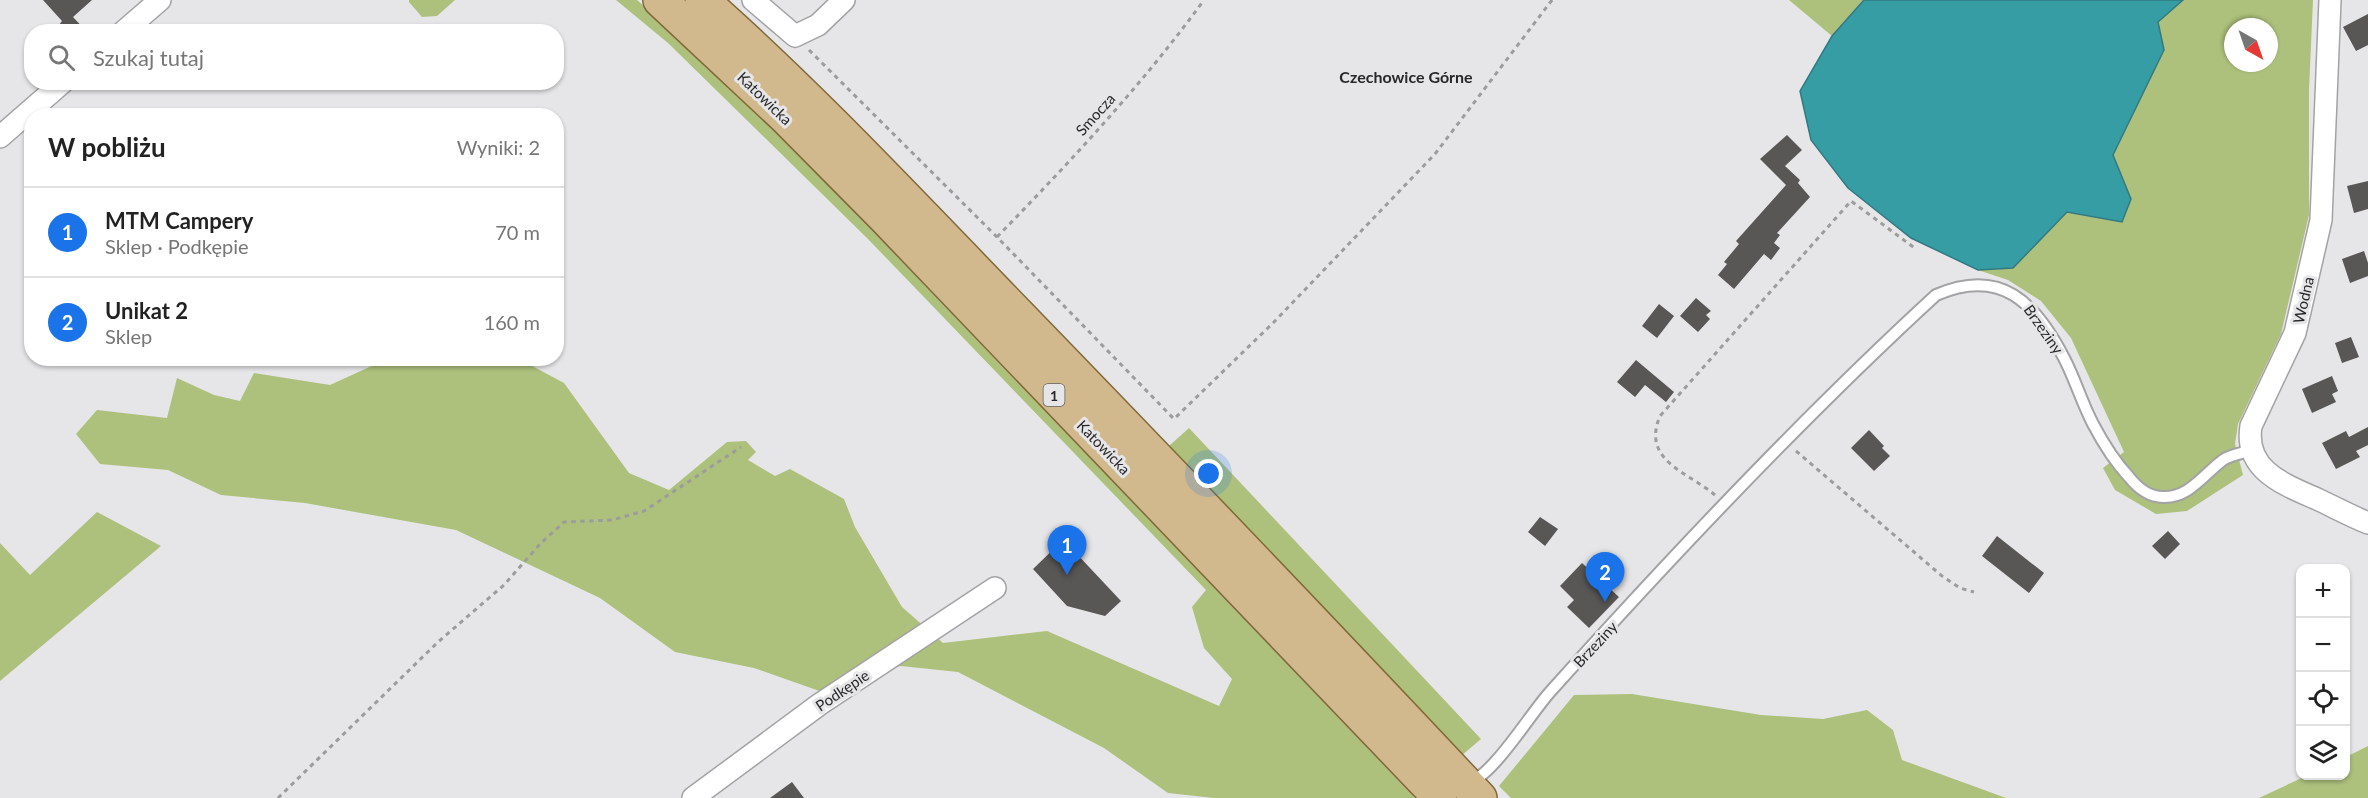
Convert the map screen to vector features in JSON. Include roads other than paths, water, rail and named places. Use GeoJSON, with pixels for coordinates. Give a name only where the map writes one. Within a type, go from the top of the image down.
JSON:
{"type":"FeatureCollection","features":[{"type":"Feature","properties":{"kind":"main road","name":"Katowicka"},"geometry":{"type":"LineString","coordinates":[[660,0],[785,117],[1462,793]]}},
{"type":"Feature","properties":{"kind":"main road","name":"Katowicka"},"geometry":{"type":"LineString","coordinates":[[702,0],[786,78],[1146,446],[1462,793]]}},
{"type":"Feature","properties":{"kind":"street"},"geometry":{"type":"LineString","coordinates":[[132,24],[160,0]]}},
{"type":"Feature","properties":{"kind":"street"},"geometry":{"type":"LineString","coordinates":[[753,0],[795,36],[818,25],[844,0]]}},
{"type":"Feature","properties":{"kind":"street","name":"Wodna"},"geometry":{"type":"LineString","coordinates":[[2252,450],[2249,441],[2251,426],[2295,333],[2321,220],[2330,0]]}},
{"type":"Feature","properties":{"kind":"street"},"geometry":{"type":"LineString","coordinates":[[33,108],[54,90]]}},
{"type":"Feature","properties":{"kind":"street"},"geometry":{"type":"LineString","coordinates":[[0,136],[24,115]]}},
{"type":"Feature","properties":{"kind":"street"},"geometry":{"type":"LineString","coordinates":[[2252,450],[2258,462],[2275,480],[2368,524]]}},
{"type":"Feature","properties":{"kind":"street","name":"Podkępie"},"geometry":{"type":"LineString","coordinates":[[693,798],[820,704],[995,588]]}},
{"type":"Feature","properties":{"kind":"lane","name":"Brzeziny"},"geometry":{"type":"LineString","coordinates":[[1462,793],[1486,772],[1549,693],[1786,442],[1936,295],[1954,287],[1974,284],[1996,286],[2024,300],[2044,325],[2064,357],[2093,424],[2121,469],[2139,489],[2160,498],[2176,497],[2191,489],[2225,458],[2252,450]]}},
{"type":"Feature","properties":{"kind":"water"},"geometry":{"type":"Polygon","coordinates":[[[1864,0],[2183,0],[2158,22],[2164,50],[2113,155],[2131,199],[2122,222],[2067,212],[2013,268],[1978,270],[1911,238],[1848,188],[1811,140],[1800,91],[1832,36],[1864,0]]]}},
{"type":"Feature","properties":{"kind":"place","name":"MTM Campery"},"geometry":{"type":"Point","coordinates":[1067,575]}},
{"type":"Feature","properties":{"kind":"place","name":"Unikat 2"},"geometry":{"type":"Point","coordinates":[1605,602]}},
{"type":"Feature","properties":{"kind":"district","name":"Czechowice Górne"},"geometry":{"type":"Point","coordinates":[1406,76]}}]}
